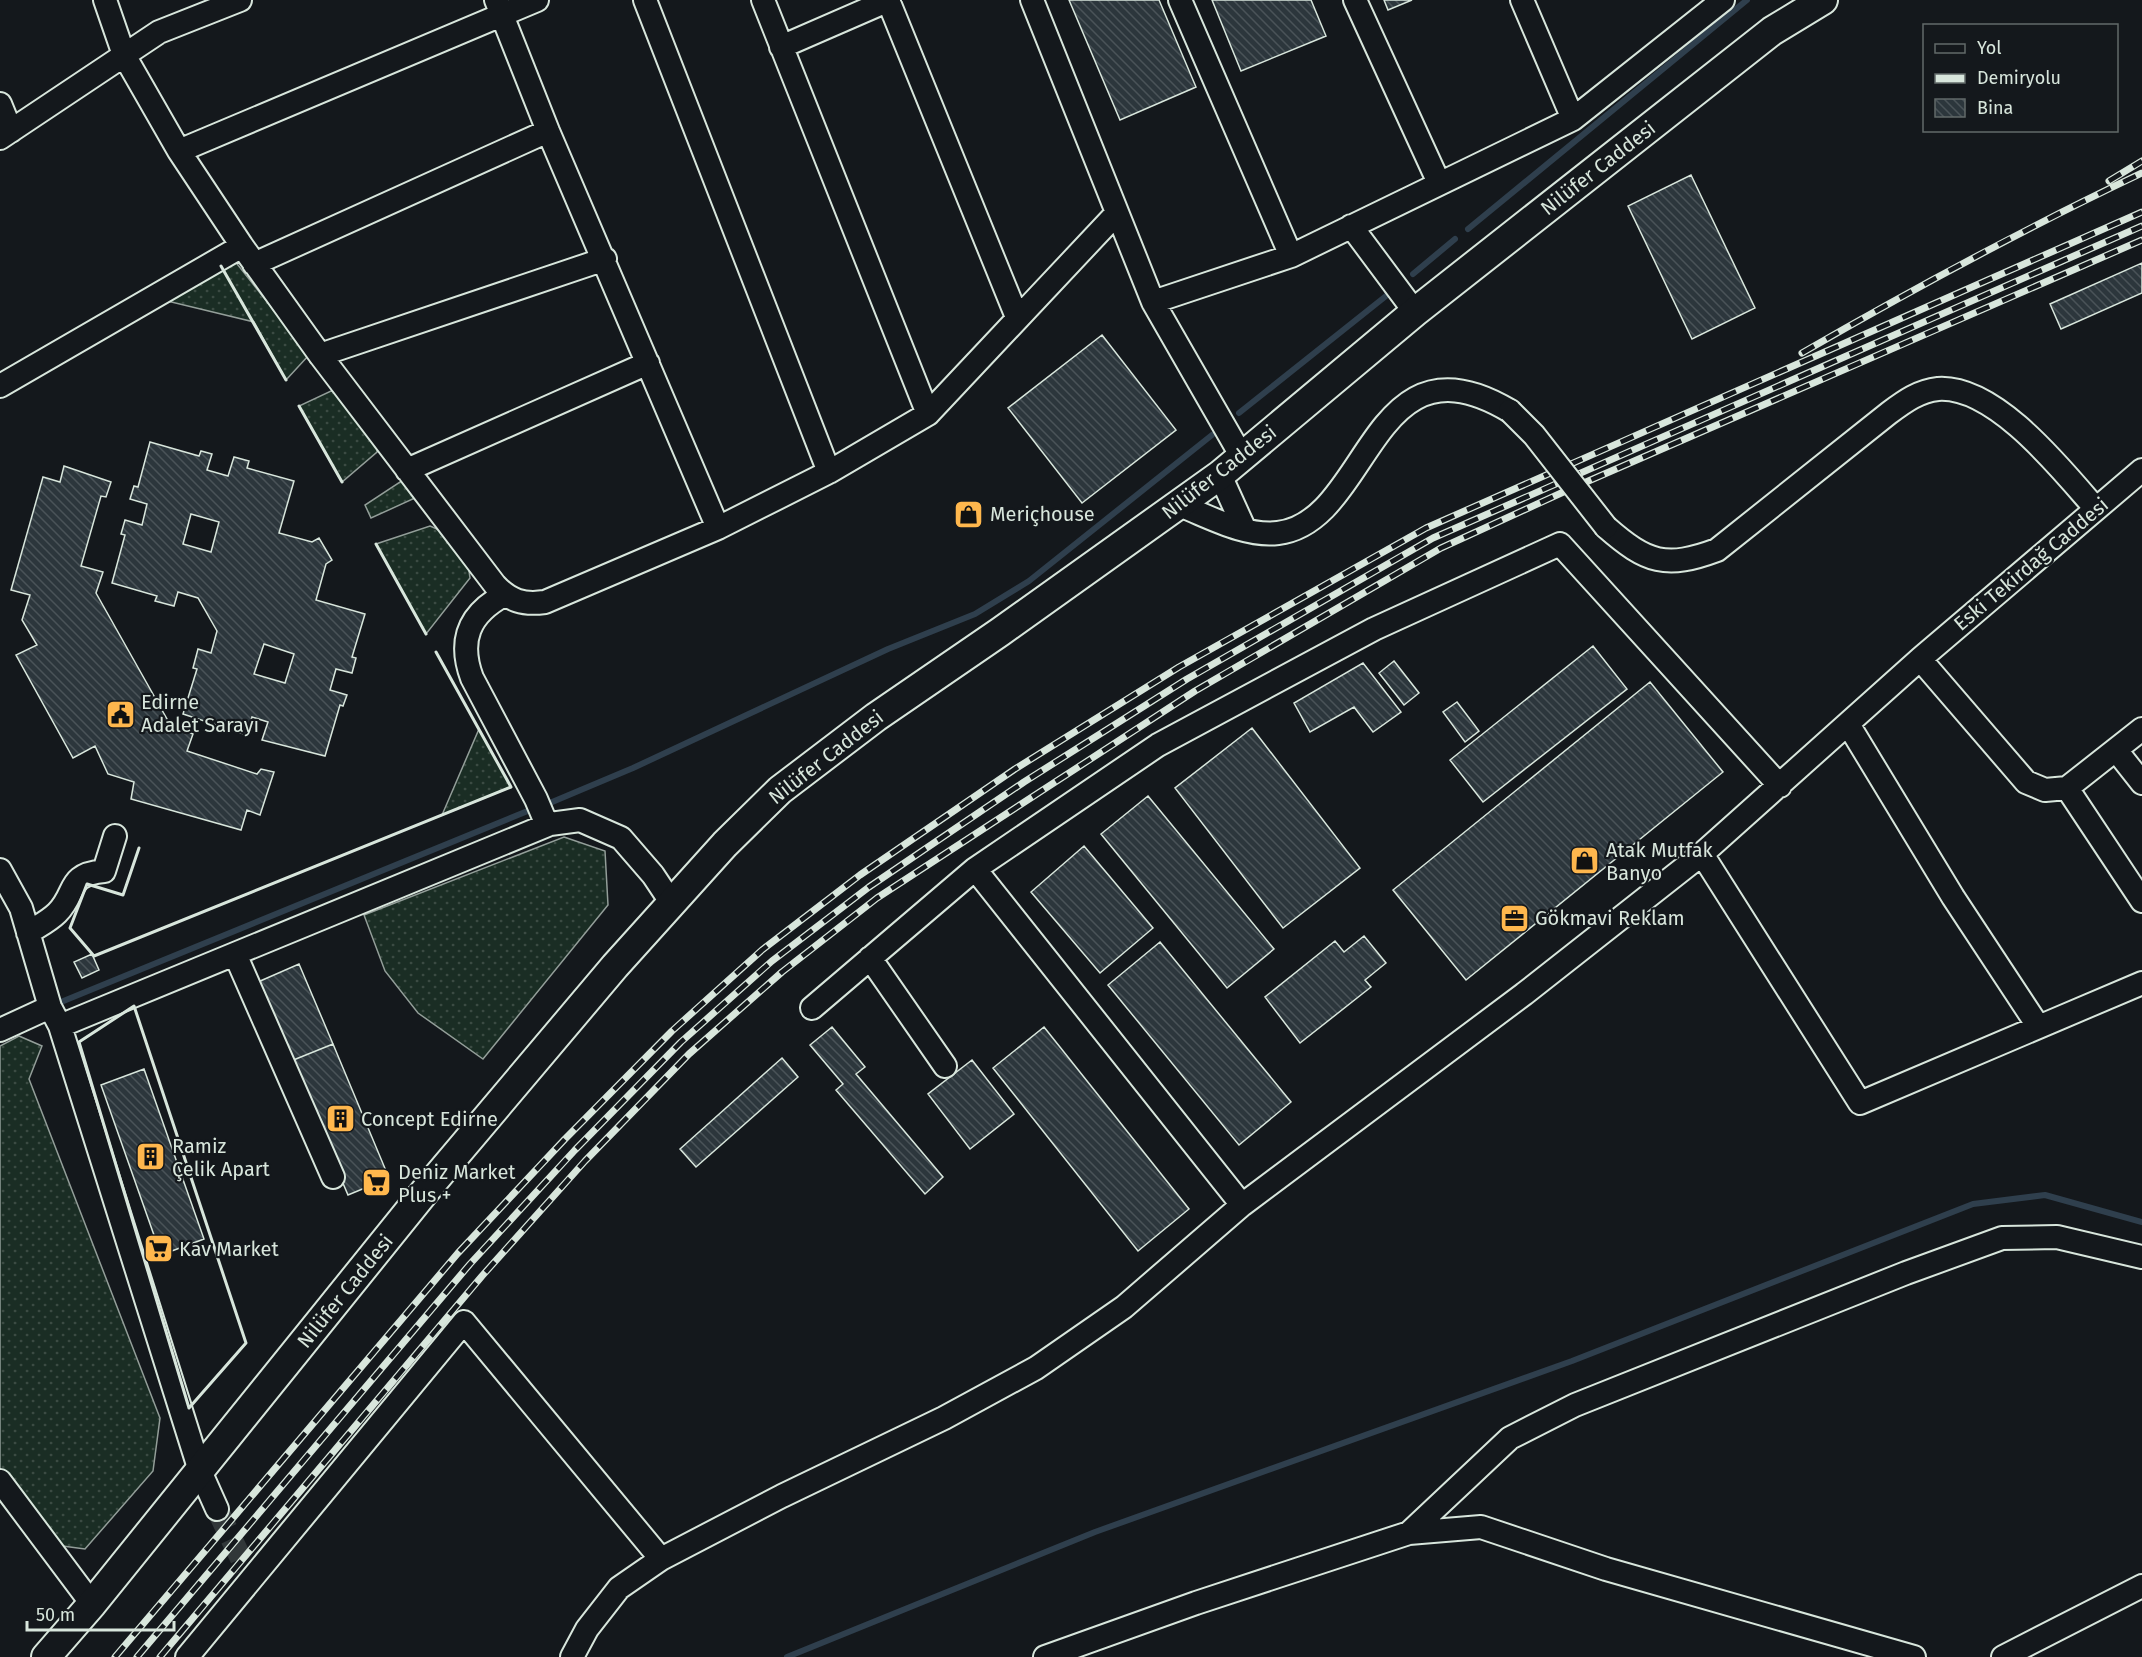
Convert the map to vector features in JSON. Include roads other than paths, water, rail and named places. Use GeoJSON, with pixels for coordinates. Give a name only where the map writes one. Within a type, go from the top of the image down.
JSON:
{"type":"FeatureCollection","features":[{"type":"Feature","properties":{"kind":"main road","name":"Nilüfer Caddesi"},"geometry":{"type":"LineString","coordinates":[[46,1657],[92,1604],[426,1190],[671,902],[780,790],[876,717],[1220,475],[1415,312],[1772,31],[1823,0]]}},
{"type":"Feature","properties":{"kind":"street"},"geometry":{"type":"LineString","coordinates":[[105,0],[124,55],[179,151],[248,255],[320,355],[504,595],[530,604],[545,602],[718,528],[829,472],[928,414],[1017,316],[1117,213]]}},
{"type":"Feature","properties":{"kind":"street"},"geometry":{"type":"LineString","coordinates":[[0,104],[6,135],[159,32],[240,0]]}},
{"type":"Feature","properties":{"kind":"street"},"geometry":{"type":"LineString","coordinates":[[179,151],[499,7],[537,0]]}},
{"type":"Feature","properties":{"kind":"street"},"geometry":{"type":"LineString","coordinates":[[645,0],[829,472]]}},
{"type":"Feature","properties":{"kind":"street"},"geometry":{"type":"LineString","coordinates":[[763,0],[928,414]]}},
{"type":"Feature","properties":{"kind":"street"},"geometry":{"type":"LineString","coordinates":[[781,47],[888,0],[1017,316]]}},
{"type":"Feature","properties":{"kind":"street"},"geometry":{"type":"LineString","coordinates":[[1032,0],[1152,302],[1242,457]]}},
{"type":"Feature","properties":{"kind":"street"},"geometry":{"type":"LineString","coordinates":[[1180,0],[1291,256]]}},
{"type":"Feature","properties":{"kind":"street"},"geometry":{"type":"LineString","coordinates":[[1355,0],[1439,183]]}},
{"type":"Feature","properties":{"kind":"street"},"geometry":{"type":"LineString","coordinates":[[1522,0],[1573,119]]}},
{"type":"Feature","properties":{"kind":"street"},"geometry":{"type":"LineString","coordinates":[[1772,31],[1805,0]]}},
{"type":"Feature","properties":{"kind":"street"},"geometry":{"type":"LineString","coordinates":[[1152,302],[1291,256],[1573,119],[1710,4]]}},
{"type":"Feature","properties":{"kind":"street"},"geometry":{"type":"LineString","coordinates":[[499,7],[548,130],[718,528]]}},
{"type":"Feature","properties":{"kind":"street"},"geometry":{"type":"LineString","coordinates":[[0,386],[248,255],[548,130]]}},
{"type":"Feature","properties":{"kind":"street"},"geometry":{"type":"LineString","coordinates":[[1351,226],[1415,312]]}},
{"type":"Feature","properties":{"kind":"street"},"geometry":{"type":"LineString","coordinates":[[320,355],[605,259]]}},
{"type":"Feature","properties":{"kind":"street"},"geometry":{"type":"LineString","coordinates":[[407,470],[648,363]]}},
{"type":"Feature","properties":{"kind":"street"},"geometry":{"type":"LineString","coordinates":[[1179,505],[1261,534],[1282,533],[1300,526],[1318,513],[1335,495],[1379,431],[1401,411],[1422,396],[1445,390],[1466,392],[1487,398],[1510,411],[1534,435],[1606,527],[1631,549],[1656,560],[1688,561],[1717,550],[1889,412],[1914,395],[1940,389],[1965,393],[1998,410],[2028,435],[2096,509]]}},
{"type":"Feature","properties":{"kind":"street","name":"Eski Tekirdağ Caddesi"},"geometry":{"type":"LineString","coordinates":[[572,1657],[587,1629],[619,1588],[661,1559],[782,1496],[944,1418],[1036,1368],[1124,1307],[1242,1205],[1524,994],[1702,854],[1920,659],[2142,470]]}},
{"type":"Feature","properties":{"kind":"street"},"geometry":{"type":"LineString","coordinates":[[1220,475],[1245,530]]}},
{"type":"Feature","properties":{"kind":"street"},"geometry":{"type":"LineString","coordinates":[[812,1008],[975,869],[1158,745],[1374,629],[1560,544],[1780,786]]}},
{"type":"Feature","properties":{"kind":"street"},"geometry":{"type":"LineString","coordinates":[[504,595],[486,605],[472,625],[464,644],[466,661],[472,678],[536,799],[547,825]]}},
{"type":"Feature","properties":{"kind":"street"},"geometry":{"type":"LineString","coordinates":[[1920,659],[2026,782],[2045,790],[2067,788],[2142,729]]}},
{"type":"Feature","properties":{"kind":"street"},"geometry":{"type":"LineString","coordinates":[[1848,724],[1953,897],[2038,1026]]}},
{"type":"Feature","properties":{"kind":"street"},"geometry":{"type":"LineString","coordinates":[[2116,750],[2142,783]]}},
{"type":"Feature","properties":{"kind":"street"},"geometry":{"type":"LineString","coordinates":[[2067,788],[2142,901]]}},
{"type":"Feature","properties":{"kind":"street"},"geometry":{"type":"LineString","coordinates":[[0,1030],[55,1017],[234,954],[547,825],[580,820],[621,838],[653,875],[671,902]]}},
{"type":"Feature","properties":{"kind":"street"},"geometry":{"type":"LineString","coordinates":[[28,933],[58,913],[73,885],[86,873],[104,871],[115,836]]}},
{"type":"Feature","properties":{"kind":"street"},"geometry":{"type":"LineString","coordinates":[[1702,854],[1860,1103],[2142,983]]}},
{"type":"Feature","properties":{"kind":"street"},"geometry":{"type":"LineString","coordinates":[[975,869],[1242,1205]]}},
{"type":"Feature","properties":{"kind":"street"},"geometry":{"type":"LineString","coordinates":[[0,870],[21,908],[200,1471],[217,1509]]}},
{"type":"Feature","properties":{"kind":"street"},"geometry":{"type":"LineString","coordinates":[[234,954],[333,1177]]}},
{"type":"Feature","properties":{"kind":"street"},"geometry":{"type":"LineString","coordinates":[[870,958],[945,1066]]}},
{"type":"Feature","properties":{"kind":"street"},"geometry":{"type":"LineString","coordinates":[[1409,1533],[1510,1438],[1575,1405],[1906,1273],[2002,1238],[2057,1237],[2142,1257]]}},
{"type":"Feature","properties":{"kind":"street"},"geometry":{"type":"LineString","coordinates":[[187,1657],[249,1574],[464,1322],[661,1559]]}},
{"type":"Feature","properties":{"kind":"street"},"geometry":{"type":"LineString","coordinates":[[0,1481],[92,1604]]}},
{"type":"Feature","properties":{"kind":"street"},"geometry":{"type":"LineString","coordinates":[[1045,1657],[1196,1603],[1409,1533],[1481,1527],[1606,1569],[1914,1657]]}},
{"type":"Feature","properties":{"kind":"street"},"geometry":{"type":"LineString","coordinates":[[2003,1657],[2142,1586]]}},
{"type":"Feature","properties":{"kind":"waterway"},"geometry":{"type":"LineString","coordinates":[[1468,229],[1747,0]]}},
{"type":"Feature","properties":{"kind":"waterway"},"geometry":{"type":"LineString","coordinates":[[1413,274],[1455,239]]}},
{"type":"Feature","properties":{"kind":"waterway"},"geometry":{"type":"LineString","coordinates":[[1239,413],[1386,296]]}},
{"type":"Feature","properties":{"kind":"waterway"},"geometry":{"type":"LineString","coordinates":[[545,805],[633,768],[888,649],[975,614],[1029,581],[1212,435]]}},
{"type":"Feature","properties":{"kind":"waterway"},"geometry":{"type":"LineString","coordinates":[[61,1002],[535,808]]}},
{"type":"Feature","properties":{"kind":"waterway"},"geometry":{"type":"LineString","coordinates":[[787,1657],[1095,1532],[1572,1361],[1973,1204],[2045,1195],[2142,1222]]}},
{"type":"Feature","properties":{"kind":"tunnel"},"geometry":{"type":"LineString","coordinates":[[217,1509],[246,1569]]}},
{"type":"Feature","properties":{"kind":"railway"},"geometry":{"type":"LineString","coordinates":[[2109,181],[2142,161]]}},
{"type":"Feature","properties":{"kind":"railway"},"geometry":{"type":"LineString","coordinates":[[1802,353],[1970,260],[2142,173]]}},
{"type":"Feature","properties":{"kind":"railway"},"geometry":{"type":"LineString","coordinates":[[115,1657],[458,1253],[565,1139],[672,1031],[762,950],[860,875],[1015,769],[1179,667],[1426,528],[2142,212]]}},
{"type":"Feature","properties":{"kind":"railway"},"geometry":{"type":"LineString","coordinates":[[137,1657],[470,1264],[575,1150],[681,1042],[772,961],[869,887],[1024,782],[1187,679],[1433,538],[2142,226]]}},
{"type":"Feature","properties":{"kind":"railway"},"geometry":{"type":"LineString","coordinates":[[160,1657],[482,1276],[585,1161],[689,1054],[782,972],[877,898],[1195,691],[1441,548],[1570,489],[2142,240]]}},
{"type":"Feature","properties":{"kind":"place","name":"Meriçhouse"},"geometry":{"type":"Point","coordinates":[969,514]}},
{"type":"Feature","properties":{"kind":"place","name":"Edirne Adalet Sarayı"},"geometry":{"type":"Point","coordinates":[120,714]}},
{"type":"Feature","properties":{"kind":"place","name":"Atak Mutfak Banyo"},"geometry":{"type":"Point","coordinates":[1585,861]}},
{"type":"Feature","properties":{"kind":"place","name":"Gökmavi Reklam"},"geometry":{"type":"Point","coordinates":[1514,918]}},
{"type":"Feature","properties":{"kind":"place","name":"Concept Edirne"},"geometry":{"type":"Point","coordinates":[340,1119]}},
{"type":"Feature","properties":{"kind":"place","name":"Ramiz Çelik Apart"},"geometry":{"type":"Point","coordinates":[151,1157]}},
{"type":"Feature","properties":{"kind":"place","name":"Deniz Market Plus +"},"geometry":{"type":"Point","coordinates":[377,1183]}},
{"type":"Feature","properties":{"kind":"place","name":"Kav Market"},"geometry":{"type":"Point","coordinates":[158,1249]}}]}
